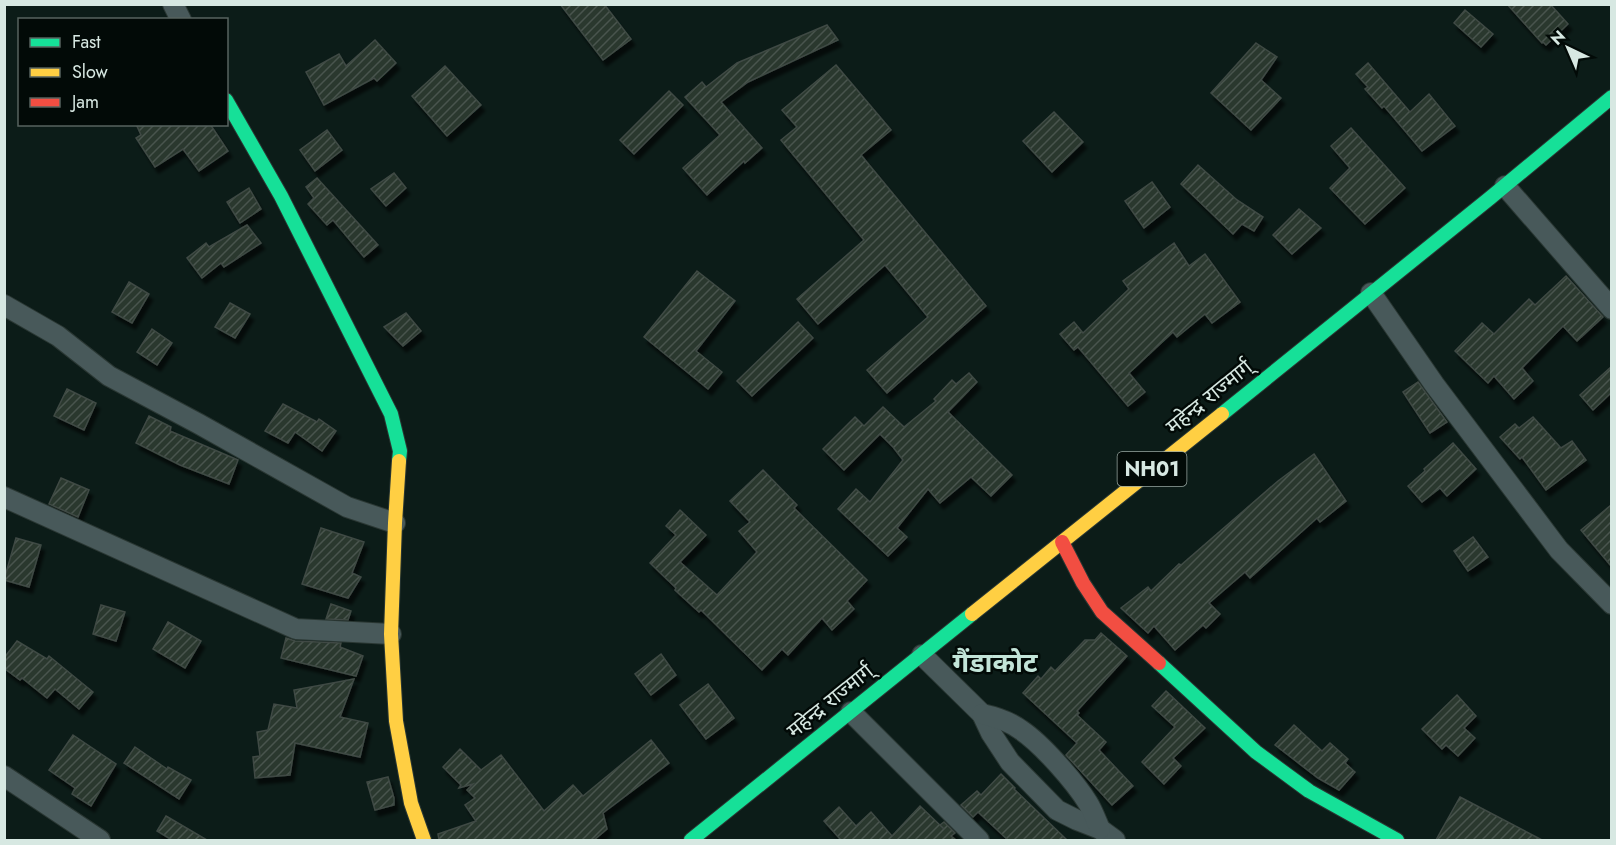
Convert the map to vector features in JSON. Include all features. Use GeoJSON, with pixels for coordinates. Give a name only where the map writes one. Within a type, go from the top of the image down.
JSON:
{"type":"FeatureCollection","features":[{"type":"Feature","properties":{"kind":"main road","name":"महेन्द्र राज्मार्ग्"},"geometry":{"type":"LineString","coordinates":[[691,840],[1505,186],[1611,97]]}},
{"type":"Feature","properties":{"kind":"main road"},"geometry":{"type":"LineString","coordinates":[[228,103],[281,196],[391,414],[400,451],[391,634],[396,721],[411,803],[424,840]]}},
{"type":"Feature","properties":{"kind":"main road"},"geometry":{"type":"LineString","coordinates":[[1062,542],[1083,583],[1102,612],[1256,752],[1309,791],[1397,840]]}},
{"type":"Feature","properties":{"kind":"street"},"geometry":{"type":"LineString","coordinates":[[173,4],[180,18]]}},
{"type":"Feature","properties":{"kind":"street"},"geometry":{"type":"LineString","coordinates":[[1505,186],[1611,309]]}},
{"type":"Feature","properties":{"kind":"street"},"geometry":{"type":"LineString","coordinates":[[1371,293],[1434,384],[1559,550],[1611,604]]}},
{"type":"Feature","properties":{"kind":"street"},"geometry":{"type":"LineString","coordinates":[[4,305],[58,336],[109,376],[347,507],[395,523]]}},
{"type":"Feature","properties":{"kind":"street"},"geometry":{"type":"LineString","coordinates":[[4,497],[296,629],[391,634]]}},
{"type":"Feature","properties":{"kind":"street"},"geometry":{"type":"LineString","coordinates":[[922,655],[982,714],[991,734],[1010,762],[1057,810],[1107,835]]}},
{"type":"Feature","properties":{"kind":"street"},"geometry":{"type":"LineString","coordinates":[[851,712],[980,840]]}},
{"type":"Feature","properties":{"kind":"street"},"geometry":{"type":"LineString","coordinates":[[982,714],[1002,719],[1022,730],[1040,746],[1076,785],[1107,835]]}},
{"type":"Feature","properties":{"kind":"street"},"geometry":{"type":"LineString","coordinates":[[4,776],[100,840]]}},
{"type":"Feature","properties":{"kind":"building"},"geometry":{"type":"Polygon","coordinates":[[[560,4],[604,4],[631,39],[603,60],[560,4]]]}},
{"type":"Feature","properties":{"kind":"building"},"geometry":{"type":"Polygon","coordinates":[[[1507,4],[1550,4],[1568,24],[1546,45],[1507,4]]]}},
{"type":"Feature","properties":{"kind":"building"},"geometry":{"type":"Polygon","coordinates":[[[1465,10],[1493,34],[1481,47],[1454,23],[1465,10]]]}},
{"type":"Feature","properties":{"kind":"building"},"geometry":{"type":"Polygon","coordinates":[[[827,25],[838,40],[748,82],[721,102],[762,148],[745,163],[744,161],[707,195],[683,168],[720,135],[685,97],[702,82],[706,87],[737,63],[827,25]]]}},
{"type":"Feature","properties":{"kind":"building"},"geometry":{"type":"Polygon","coordinates":[[[375,40],[396,63],[377,81],[374,78],[324,105],[306,72],[339,54],[346,66],[375,40]]]}},
{"type":"Feature","properties":{"kind":"building"},"geometry":{"type":"Polygon","coordinates":[[[1256,43],[1277,57],[1261,80],[1281,98],[1251,130],[1211,93],[1256,43]]]}},
{"type":"Feature","properties":{"kind":"building"},"geometry":{"type":"Polygon","coordinates":[[[1368,63],[1410,112],[1429,94],[1455,126],[1422,151],[1384,106],[1382,108],[1365,89],[1368,87],[1356,74],[1368,63]]]}},
{"type":"Feature","properties":{"kind":"building"},"geometry":{"type":"Polygon","coordinates":[[[836,65],[891,130],[861,155],[986,306],[887,393],[867,370],[928,317],[885,265],[818,324],[797,299],[864,240],[781,140],[797,127],[782,110],[836,65]]]}},
{"type":"Feature","properties":{"kind":"building"},"geometry":{"type":"Polygon","coordinates":[[[445,66],[481,105],[447,136],[412,96],[445,66]]]}},
{"type":"Feature","properties":{"kind":"building"},"geometry":{"type":"Polygon","coordinates":[[[669,91],[683,105],[634,154],[620,140],[669,91]]]}},
{"type":"Feature","properties":{"kind":"building"},"geometry":{"type":"Polygon","coordinates":[[[1054,112],[1083,142],[1052,172],[1023,141],[1054,112]]]}},
{"type":"Feature","properties":{"kind":"building"},"geometry":{"type":"Polygon","coordinates":[[[137,126],[211,126],[228,151],[199,171],[183,149],[155,167],[136,138],[141,135],[137,126]]]}},
{"type":"Feature","properties":{"kind":"building"},"geometry":{"type":"Polygon","coordinates":[[[1351,128],[1405,188],[1365,224],[1330,188],[1350,168],[1331,146],[1351,128]]]}},
{"type":"Feature","properties":{"kind":"building"},"geometry":{"type":"Polygon","coordinates":[[[327,130],[342,150],[315,171],[300,150],[327,130]]]}},
{"type":"Feature","properties":{"kind":"building"},"geometry":{"type":"Polygon","coordinates":[[[1198,165],[1237,200],[1263,217],[1254,231],[1242,224],[1233,234],[1181,184],[1198,165]]]}},
{"type":"Feature","properties":{"kind":"building"},"geometry":{"type":"Polygon","coordinates":[[[394,173],[406,188],[386,206],[371,189],[394,173]]]}},
{"type":"Feature","properties":{"kind":"building"},"geometry":{"type":"Polygon","coordinates":[[[317,178],[378,245],[364,257],[333,220],[327,225],[308,204],[314,198],[306,187],[317,178]]]}},
{"type":"Feature","properties":{"kind":"building"},"geometry":{"type":"Polygon","coordinates":[[[1152,182],[1170,207],[1144,228],[1125,201],[1152,182]]]}},
{"type":"Feature","properties":{"kind":"building"},"geometry":{"type":"Polygon","coordinates":[[[249,188],[261,209],[240,223],[227,202],[249,188]]]}},
{"type":"Feature","properties":{"kind":"building"},"geometry":{"type":"Polygon","coordinates":[[[1299,209],[1321,228],[1292,254],[1273,235],[1299,209]]]}},
{"type":"Feature","properties":{"kind":"building"},"geometry":{"type":"Polygon","coordinates":[[[247,225],[261,243],[224,267],[221,263],[202,278],[187,258],[206,243],[209,247],[247,225]]]}},
{"type":"Feature","properties":{"kind":"building"},"geometry":{"type":"Polygon","coordinates":[[[1174,243],[1189,266],[1205,254],[1240,302],[1212,323],[1205,314],[1177,337],[1173,332],[1129,373],[1145,392],[1128,406],[1078,347],[1074,350],[1060,334],[1074,322],[1083,333],[1129,289],[1123,281],[1174,243]]]}},
{"type":"Feature","properties":{"kind":"building"},"geometry":{"type":"Polygon","coordinates":[[[697,271],[735,301],[696,351],[722,372],[708,389],[644,337],[697,271]]]}},
{"type":"Feature","properties":{"kind":"building"},"geometry":{"type":"Polygon","coordinates":[[[1566,276],[1603,317],[1577,341],[1563,326],[1522,368],[1533,381],[1514,399],[1494,376],[1488,383],[1455,351],[1482,323],[1494,334],[1529,299],[1535,305],[1566,276]]]}},
{"type":"Feature","properties":{"kind":"building"},"geometry":{"type":"Polygon","coordinates":[[[129,282],[149,294],[132,323],[112,312],[129,282]]]}},
{"type":"Feature","properties":{"kind":"building"},"geometry":{"type":"Polygon","coordinates":[[[230,303],[250,314],[235,338],[215,327],[230,303]]]}},
{"type":"Feature","properties":{"kind":"building"},"geometry":{"type":"Polygon","coordinates":[[[406,313],[421,331],[403,346],[384,327],[406,313]]]}},
{"type":"Feature","properties":{"kind":"building"},"geometry":{"type":"Polygon","coordinates":[[[798,322],[813,338],[752,396],[737,381],[798,322]]]}},
{"type":"Feature","properties":{"kind":"building"},"geometry":{"type":"Polygon","coordinates":[[[152,329],[172,343],[157,365],[137,352],[152,329]]]}},
{"type":"Feature","properties":{"kind":"building"},"geometry":{"type":"Polygon","coordinates":[[[1611,367],[1611,393],[1593,410],[1580,395],[1611,367]]]}},
{"type":"Feature","properties":{"kind":"building"},"geometry":{"type":"Polygon","coordinates":[[[969,373],[977,382],[948,412],[1012,475],[991,496],[971,477],[940,503],[928,489],[897,528],[907,537],[888,556],[838,509],[856,489],[870,502],[903,460],[880,434],[844,470],[823,449],[855,417],[864,426],[883,407],[904,427],[936,401],[934,399],[952,380],[956,384],[969,373]]]}},
{"type":"Feature","properties":{"kind":"building"},"geometry":{"type":"Polygon","coordinates":[[[1418,382],[1447,422],[1430,433],[1403,392],[1418,382]]]}},
{"type":"Feature","properties":{"kind":"building"},"geometry":{"type":"Polygon","coordinates":[[[67,389],[96,403],[84,430],[54,416],[67,389]]]}},
{"type":"Feature","properties":{"kind":"building"},"geometry":{"type":"Polygon","coordinates":[[[283,404],[317,422],[319,419],[336,431],[322,451],[295,432],[288,443],[265,431],[283,404]]]}},
{"type":"Feature","properties":{"kind":"building"},"geometry":{"type":"Polygon","coordinates":[[[149,416],[171,427],[170,431],[238,460],[229,484],[180,465],[136,443],[149,416]]]}},
{"type":"Feature","properties":{"kind":"building"},"geometry":{"type":"Polygon","coordinates":[[[1533,417],[1561,448],[1572,441],[1586,460],[1546,490],[1522,457],[1520,459],[1500,437],[1515,424],[1519,428],[1533,417]]]}},
{"type":"Feature","properties":{"kind":"building"},"geometry":{"type":"Polygon","coordinates":[[[1453,443],[1476,469],[1447,496],[1440,488],[1422,502],[1408,486],[1453,443]]]}},
{"type":"Feature","properties":{"kind":"building"},"geometry":{"type":"Polygon","coordinates":[[[1314,454],[1346,501],[1320,522],[1317,518],[1250,578],[1245,572],[1209,603],[1220,614],[1206,628],[1203,625],[1175,650],[1154,626],[1148,633],[1121,608],[1148,587],[1151,591],[1179,564],[1181,565],[1278,481],[1314,454]]]}},
{"type":"Feature","properties":{"kind":"building"},"geometry":{"type":"Polygon","coordinates":[[[763,470],[797,505],[794,508],[867,580],[847,601],[854,609],[832,630],[822,618],[788,655],[782,649],[762,670],[701,610],[699,612],[675,590],[676,588],[650,563],[676,535],[666,526],[680,510],[706,535],[680,562],[717,595],[757,552],[739,531],[750,522],[730,501],[763,470]]]}},
{"type":"Feature","properties":{"kind":"building"},"geometry":{"type":"Polygon","coordinates":[[[61,478],[89,490],[78,517],[49,504],[61,478]]]}},
{"type":"Feature","properties":{"kind":"building"},"geometry":{"type":"Polygon","coordinates":[[[1611,505],[1611,566],[1581,530],[1611,505]]]}},
{"type":"Feature","properties":{"kind":"building"},"geometry":{"type":"Polygon","coordinates":[[[321,528],[364,542],[352,573],[361,577],[348,598],[302,584],[321,528]]]}},
{"type":"Feature","properties":{"kind":"building"},"geometry":{"type":"Polygon","coordinates":[[[1473,537],[1488,557],[1468,571],[1454,551],[1473,537]]]}},
{"type":"Feature","properties":{"kind":"building"},"geometry":{"type":"Polygon","coordinates":[[[16,538],[41,545],[29,587],[4,580],[16,538]]]}},
{"type":"Feature","properties":{"kind":"building"},"geometry":{"type":"Polygon","coordinates":[[[331,604],[351,611],[348,620],[326,619],[331,604]]]}},
{"type":"Feature","properties":{"kind":"building"},"geometry":{"type":"Polygon","coordinates":[[[101,605],[125,612],[116,641],[93,634],[101,605]]]}},
{"type":"Feature","properties":{"kind":"building"},"geometry":{"type":"Polygon","coordinates":[[[168,622],[201,641],[185,668],[153,649],[168,622]]]}},
{"type":"Feature","properties":{"kind":"building"},"geometry":{"type":"Polygon","coordinates":[[[1101,633],[1127,656],[1077,711],[1079,713],[1077,715],[1106,742],[1099,750],[1133,786],[1112,805],[1066,755],[1077,743],[1023,693],[1038,676],[1041,679],[1051,667],[1055,671],[1085,640],[1095,640],[1101,633]]]}},
{"type":"Feature","properties":{"kind":"building"},"geometry":{"type":"Polygon","coordinates":[[[286,638],[295,641],[341,643],[340,647],[363,656],[356,676],[281,658],[286,638]]]}},
{"type":"Feature","properties":{"kind":"building"},"geometry":{"type":"Polygon","coordinates":[[[17,641],[47,659],[49,656],[93,692],[79,709],[55,689],[47,698],[22,678],[20,680],[4,668],[4,658],[17,641]]]}},
{"type":"Feature","properties":{"kind":"building"},"geometry":{"type":"Polygon","coordinates":[[[661,654],[676,675],[651,695],[635,674],[661,654]]]}},
{"type":"Feature","properties":{"kind":"building"},"geometry":{"type":"Polygon","coordinates":[[[354,679],[340,717],[368,723],[360,757],[295,743],[290,775],[255,778],[253,757],[260,756],[257,732],[268,730],[274,704],[297,708],[294,690],[354,679]]]}},
{"type":"Feature","properties":{"kind":"building"},"geometry":{"type":"Polygon","coordinates":[[[708,684],[734,718],[706,739],[680,705],[708,684]]]}},
{"type":"Feature","properties":{"kind":"building"},"geometry":{"type":"Polygon","coordinates":[[[1166,691],[1205,728],[1173,758],[1181,766],[1164,784],[1142,762],[1175,727],[1152,706],[1166,691]]]}},
{"type":"Feature","properties":{"kind":"building"},"geometry":{"type":"Polygon","coordinates":[[[1457,695],[1476,716],[1464,728],[1475,738],[1458,756],[1446,745],[1442,749],[1422,729],[1457,695]]]}},
{"type":"Feature","properties":{"kind":"building"},"geometry":{"type":"Polygon","coordinates":[[[1294,725],[1322,751],[1330,743],[1348,759],[1345,763],[1355,772],[1339,790],[1318,778],[1275,745],[1294,725]]]}},
{"type":"Feature","properties":{"kind":"building"},"geometry":{"type":"Polygon","coordinates":[[[73,735],[116,764],[91,806],[72,794],[75,788],[49,770],[73,735]]]}},
{"type":"Feature","properties":{"kind":"building"},"geometry":{"type":"Polygon","coordinates":[[[651,740],[669,763],[603,813],[607,829],[594,840],[439,840],[438,834],[476,821],[465,805],[475,798],[467,790],[473,784],[459,788],[461,785],[443,767],[460,749],[481,770],[501,755],[544,811],[573,785],[583,796],[651,740]]]}},
{"type":"Feature","properties":{"kind":"building"},"geometry":{"type":"Polygon","coordinates":[[[135,747],[167,769],[168,767],[191,780],[179,799],[124,763],[135,747]]]}},
{"type":"Feature","properties":{"kind":"building"},"geometry":{"type":"Polygon","coordinates":[[[1001,774],[1067,840],[1008,840],[978,812],[973,817],[961,805],[977,791],[981,795],[1001,774]]]}},
{"type":"Feature","properties":{"kind":"building"},"geometry":{"type":"Polygon","coordinates":[[[388,777],[394,805],[375,810],[367,782],[388,777]]]}},
{"type":"Feature","properties":{"kind":"building"},"geometry":{"type":"Polygon","coordinates":[[[1460,797],[1542,840],[1436,840],[1460,797]]]}},
{"type":"Feature","properties":{"kind":"building"},"geometry":{"type":"Polygon","coordinates":[[[920,806],[944,829],[940,825],[944,822],[955,833],[951,836],[956,840],[841,840],[824,821],[839,807],[856,826],[871,812],[892,836],[920,806]]]}},
{"type":"Feature","properties":{"kind":"building"},"geometry":{"type":"Polygon","coordinates":[[[166,816],[207,840],[172,840],[157,831],[166,816]]]}},
{"type":"Feature","properties":{"kind":"traffic: fast"},"geometry":{"type":"LineString","coordinates":[[1222,414],[1612,97]]}},
{"type":"Feature","properties":{"kind":"traffic: fast"},"geometry":{"type":"LineString","coordinates":[[228,103],[281,196],[391,414],[400,451],[399,461]]}},
{"type":"Feature","properties":{"kind":"traffic: fast"},"geometry":{"type":"LineString","coordinates":[[691,840],[972,614]]}},
{"type":"Feature","properties":{"kind":"traffic: fast"},"geometry":{"type":"LineString","coordinates":[[1159,663],[1256,752],[1309,791],[1397,840]]}},
{"type":"Feature","properties":{"kind":"traffic: slow"},"geometry":{"type":"LineString","coordinates":[[972,614],[1222,414]]}},
{"type":"Feature","properties":{"kind":"traffic: slow"},"geometry":{"type":"LineString","coordinates":[[399,461],[391,634],[396,721],[411,803],[424,840]]}},
{"type":"Feature","properties":{"kind":"traffic: jam"},"geometry":{"type":"LineString","coordinates":[[1062,542],[1083,583],[1102,612],[1159,663]]}},
{"type":"Feature","properties":{"kind":"district","name":"गैंडाकोट"},"geometry":{"type":"Point","coordinates":[995,663]}}]}
